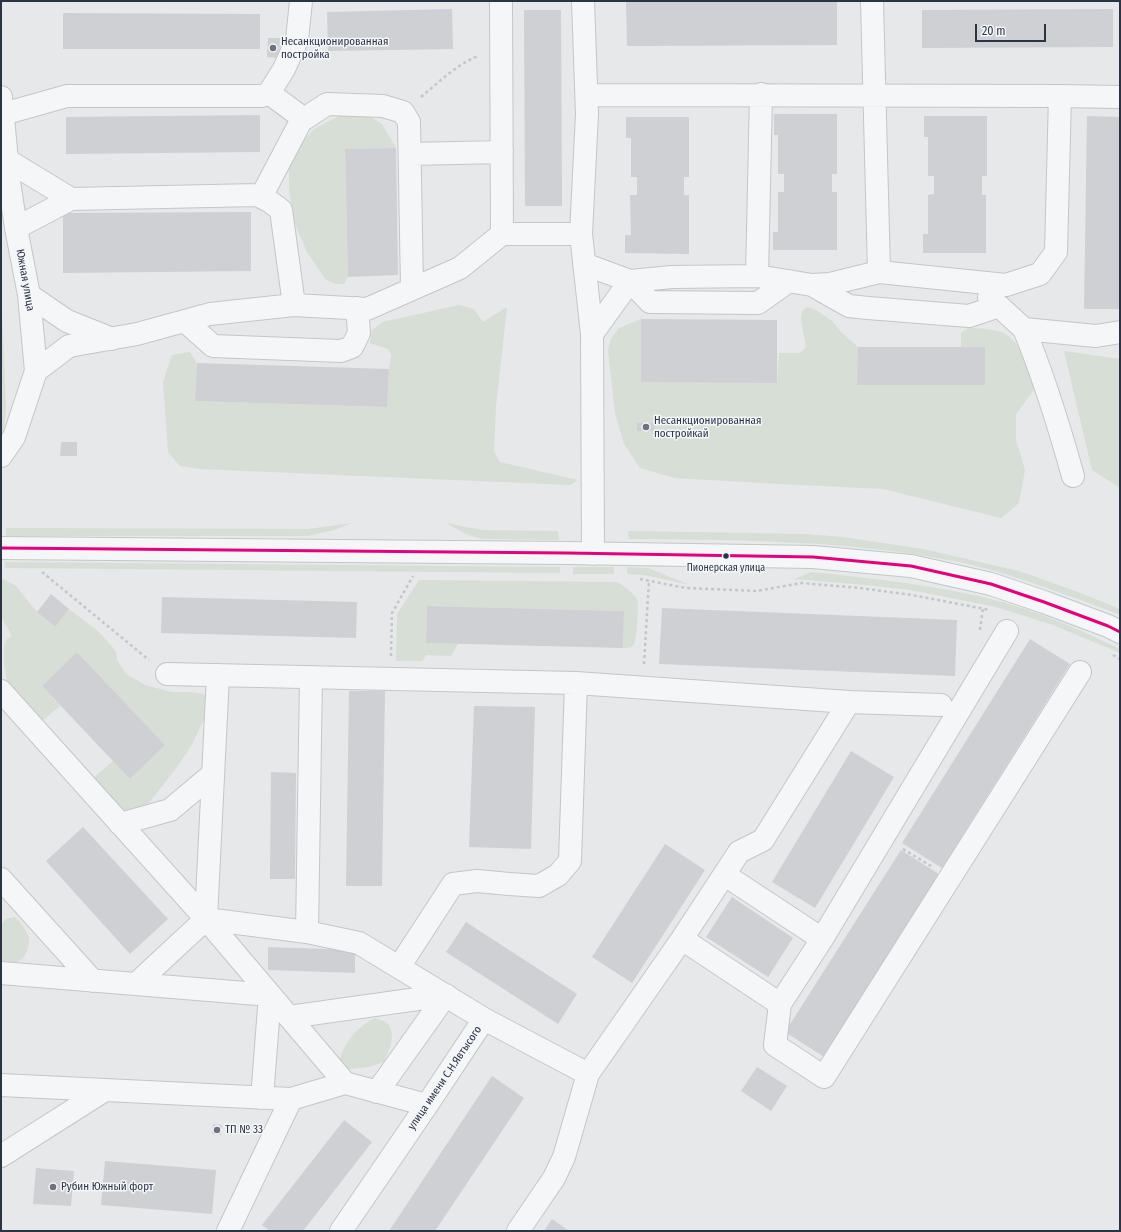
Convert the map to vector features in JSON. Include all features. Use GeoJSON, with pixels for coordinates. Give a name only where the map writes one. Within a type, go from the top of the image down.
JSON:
{"type":"FeatureCollection","features":[{"type":"Feature","properties":{"kind":"street"},"geometry":{"type":"LineString","coordinates":[[2,105],[67,96],[262,96],[269,94],[284,70],[296,40],[301,1]]}},
{"type":"Feature","properties":{"kind":"street"},"geometry":{"type":"LineString","coordinates":[[501,1],[502,234]]}},
{"type":"Feature","properties":{"kind":"street"},"geometry":{"type":"LineString","coordinates":[[583,1],[587,114],[581,234],[592,334],[593,554]]}},
{"type":"Feature","properties":{"kind":"street"},"geometry":{"type":"LineString","coordinates":[[872,1],[880,272]]}},
{"type":"Feature","properties":{"kind":"street"},"geometry":{"type":"LineString","coordinates":[[269,94],[304,119]]}},
{"type":"Feature","properties":{"kind":"street"},"geometry":{"type":"LineString","coordinates":[[758,276],[761,94]]}},
{"type":"Feature","properties":{"kind":"street"},"geometry":{"type":"LineString","coordinates":[[587,95],[874,94],[1120,97]]}},
{"type":"Feature","properties":{"kind":"street"},"geometry":{"type":"LineString","coordinates":[[584,264],[630,281],[672,277],[758,276],[812,285],[830,284],[880,272],[1006,285],[1040,274],[1056,252],[1060,96]]}},
{"type":"Feature","properties":{"kind":"street"},"geometry":{"type":"LineString","coordinates":[[261,197],[301,121],[326,104],[383,106],[403,112],[409,122],[412,288]]}},
{"type":"Feature","properties":{"kind":"street","name":"Южная улица"},"geometry":{"type":"LineString","coordinates":[[1,456],[14,437],[36,371],[29,295],[16,228],[7,160],[2,105]]}},
{"type":"Feature","properties":{"kind":"street"},"geometry":{"type":"LineString","coordinates":[[410,154],[502,152]]}},
{"type":"Feature","properties":{"kind":"street"},"geometry":{"type":"LineString","coordinates":[[7,160],[71,199]]}},
{"type":"Feature","properties":{"kind":"street"},"geometry":{"type":"LineString","coordinates":[[16,228],[71,199],[257,195],[269,201],[281,210],[294,305]]}},
{"type":"Feature","properties":{"kind":"street"},"geometry":{"type":"LineString","coordinates":[[36,371],[69,346],[136,334],[210,314],[294,305],[367,309],[460,268],[502,234],[581,234]]}},
{"type":"Feature","properties":{"kind":"street"},"geometry":{"type":"LineString","coordinates":[[630,281],[650,302],[758,303],[789,281]]}},
{"type":"Feature","properties":{"kind":"street"},"geometry":{"type":"LineString","coordinates":[[592,334],[630,281]]}},
{"type":"Feature","properties":{"kind":"street"},"geometry":{"type":"LineString","coordinates":[[973,282],[1024,329],[1052,402],[1073,476]]}},
{"type":"Feature","properties":{"kind":"street"},"geometry":{"type":"LineString","coordinates":[[812,285],[849,306],[969,316],[999,306]]}},
{"type":"Feature","properties":{"kind":"street"},"geometry":{"type":"LineString","coordinates":[[29,295],[67,321],[112,339]]}},
{"type":"Feature","properties":{"kind":"street"},"geometry":{"type":"LineString","coordinates":[[185,321],[213,346],[342,351],[352,347],[359,333],[357,308]]}},
{"type":"Feature","properties":{"kind":"street"},"geometry":{"type":"LineString","coordinates":[[1024,329],[1096,336],[1120,332]]}},
{"type":"Feature","properties":{"kind":"street"},"geometry":{"type":"LineString","coordinates":[[1,548],[812,557],[911,566],[991,584],[1044,602],[1120,632]]}},
{"type":"Feature","properties":{"kind":"street"},"geometry":{"type":"LineString","coordinates":[[1007,631],[822,939],[780,1004],[775,1045],[824,1077],[1080,672]]}},
{"type":"Feature","properties":{"kind":"street"},"geometry":{"type":"LineString","coordinates":[[167,674],[576,683],[849,702],[941,705]]}},
{"type":"Feature","properties":{"kind":"street"},"geometry":{"type":"LineString","coordinates":[[136,984],[206,919],[218,675]]}},
{"type":"Feature","properties":{"kind":"street"},"geometry":{"type":"LineString","coordinates":[[307,932],[311,677]]}},
{"type":"Feature","properties":{"kind":"street"},"geometry":{"type":"LineString","coordinates":[[399,967],[454,884],[477,881],[539,886],[558,875],[570,861],[576,683]]}},
{"type":"Feature","properties":{"kind":"street"},"geometry":{"type":"LineString","coordinates":[[1,691],[206,919],[345,1083]]}},
{"type":"Feature","properties":{"kind":"street"},"geometry":{"type":"LineString","coordinates":[[518,1231],[554,1178],[564,1157],[588,1074],[682,939],[739,852],[763,840],[849,702]]}},
{"type":"Feature","properties":{"kind":"street"},"geometry":{"type":"LineString","coordinates":[[120,824],[170,810],[213,774]]}},
{"type":"Feature","properties":{"kind":"street"},"geometry":{"type":"LineString","coordinates":[[724,875],[822,939]]}},
{"type":"Feature","properties":{"kind":"street"},"geometry":{"type":"LineString","coordinates":[[1,879],[93,981]]}},
{"type":"Feature","properties":{"kind":"street"},"geometry":{"type":"LineString","coordinates":[[206,919],[307,932],[359,943],[484,1019]]}},
{"type":"Feature","properties":{"kind":"street"},"geometry":{"type":"LineString","coordinates":[[682,939],[780,1004]]}},
{"type":"Feature","properties":{"kind":"street"},"geometry":{"type":"LineString","coordinates":[[1,973],[270,995]]}},
{"type":"Feature","properties":{"kind":"street"},"geometry":{"type":"LineString","coordinates":[[262,1098],[270,995]]}},
{"type":"Feature","properties":{"kind":"street"},"geometry":{"type":"LineString","coordinates":[[289,1016],[446,995]]}},
{"type":"Feature","properties":{"kind":"street"},"geometry":{"type":"LineString","coordinates":[[377,1092],[446,995]]}},
{"type":"Feature","properties":{"kind":"street","name":"улица имени С.Н.Явтысого"},"geometry":{"type":"LineString","coordinates":[[341,1231],[484,1019],[588,1074]]}},
{"type":"Feature","properties":{"kind":"street"},"geometry":{"type":"LineString","coordinates":[[1,1085],[291,1100],[345,1083],[427,1105]]}},
{"type":"Feature","properties":{"kind":"street"},"geometry":{"type":"LineString","coordinates":[[1,1156],[104,1090]]}},
{"type":"Feature","properties":{"kind":"street"},"geometry":{"type":"LineString","coordinates":[[228,1231],[291,1100]]}},
{"type":"Feature","properties":{"kind":"path"},"geometry":{"type":"LineString","coordinates":[[403,112],[448,73],[469,60],[501,46]]}},
{"type":"Feature","properties":{"kind":"path"},"geometry":{"type":"LineString","coordinates":[[35,572],[42,572],[167,674]]}},
{"type":"Feature","properties":{"kind":"path"},"geometry":{"type":"LineString","coordinates":[[390,679],[392,614],[413,576]]}},
{"type":"Feature","properties":{"kind":"path"},"geometry":{"type":"LineString","coordinates":[[640,579],[686,588],[756,591],[802,583],[860,588],[912,595],[990,610]]}},
{"type":"Feature","properties":{"kind":"path"},"geometry":{"type":"LineString","coordinates":[[883,837],[950,878]]}},
{"type":"Feature","properties":{"kind":"shaded area"},"geometry":{"type":"Polygon","coordinates":[[[366,114],[382,124],[396,148],[345,149],[348,277],[344,284],[336,284],[326,280],[307,252],[293,219],[289,188],[289,163],[300,144],[314,129],[339,116],[366,114]]]}},
{"type":"Feature","properties":{"kind":"shaded area"},"geometry":{"type":"Polygon","coordinates":[[[1,286],[6,408],[3,438],[1,440],[1,286]]]}},
{"type":"Feature","properties":{"kind":"shaded area"},"geometry":{"type":"Polygon","coordinates":[[[459,305],[474,309],[483,322],[507,307],[496,406],[494,451],[500,462],[578,480],[570,485],[199,469],[180,466],[168,452],[163,382],[172,355],[190,352],[197,363],[195,401],[387,407],[391,355],[388,349],[370,343],[372,330],[383,322],[459,305]]]}},
{"type":"Feature","properties":{"kind":"shaded area"},"geometry":{"type":"Polygon","coordinates":[[[807,307],[816,310],[832,321],[842,333],[858,347],[858,385],[985,385],[985,347],[961,347],[961,333],[968,328],[992,330],[1002,332],[1011,338],[1025,356],[1039,383],[1016,414],[1016,440],[1025,470],[1019,503],[1001,518],[883,489],[675,478],[640,468],[624,444],[615,413],[608,350],[611,339],[619,328],[641,319],[777,382],[779,353],[800,353],[806,347],[801,320],[802,311],[807,307]]]}},
{"type":"Feature","properties":{"kind":"shaded area"},"geometry":{"type":"Polygon","coordinates":[[[1064,351],[1120,359],[1120,488],[1092,470],[1064,351]]]}},
{"type":"Feature","properties":{"kind":"shaded area"},"geometry":{"type":"Polygon","coordinates":[[[352,523],[334,530],[308,536],[6,536],[6,528],[308,529],[352,523]]]}},
{"type":"Feature","properties":{"kind":"shaded area"},"geometry":{"type":"Polygon","coordinates":[[[446,523],[482,530],[558,531],[559,540],[482,539],[466,534],[446,523]]]}},
{"type":"Feature","properties":{"kind":"shaded area"},"geometry":{"type":"Polygon","coordinates":[[[628,531],[806,534],[843,537],[923,549],[1019,571],[1120,609],[1120,615],[1042,586],[1001,573],[973,565],[918,555],[836,545],[753,541],[629,539],[628,531]]]}},
{"type":"Feature","properties":{"kind":"shaded area"},"geometry":{"type":"Polygon","coordinates":[[[5,562],[560,567],[560,573],[5,568],[5,562]]]}},
{"type":"Feature","properties":{"kind":"shaded area"},"geometry":{"type":"Polygon","coordinates":[[[573,567],[614,567],[614,574],[573,574],[573,567]]]}},
{"type":"Feature","properties":{"kind":"shaded area"},"geometry":{"type":"Polygon","coordinates":[[[627,567],[648,568],[690,585],[644,575],[627,574],[627,567]]]}},
{"type":"Feature","properties":{"kind":"shaded area"},"geometry":{"type":"Polygon","coordinates":[[[811,572],[931,587],[1002,602],[1032,611],[1077,629],[1120,649],[1120,653],[1053,625],[996,607],[910,590],[794,579],[811,572]]]}},
{"type":"Feature","properties":{"kind":"shaded area"},"geometry":{"type":"Polygon","coordinates":[[[1,578],[15,585],[37,612],[54,627],[69,609],[99,632],[116,651],[117,660],[126,674],[145,685],[172,692],[200,693],[208,697],[207,714],[190,748],[149,803],[135,811],[123,812],[90,781],[113,761],[130,779],[165,745],[77,652],[42,686],[60,706],[43,720],[7,681],[4,663],[4,647],[6,640],[12,636],[1,616],[1,578]]]}},
{"type":"Feature","properties":{"kind":"shaded area"},"geometry":{"type":"Polygon","coordinates":[[[419,580],[618,582],[636,597],[638,602],[635,641],[632,646],[623,648],[624,611],[427,606],[426,643],[458,644],[451,656],[426,655],[422,661],[396,661],[397,614],[419,580]]]}},
{"type":"Feature","properties":{"kind":"shaded area"},"geometry":{"type":"Polygon","coordinates":[[[15,917],[23,926],[29,938],[29,942],[27,952],[22,959],[15,963],[6,964],[2,963],[1,959],[2,925],[8,918],[15,917]]]}},
{"type":"Feature","properties":{"kind":"shaded area"},"geometry":{"type":"Polygon","coordinates":[[[375,1018],[384,1021],[389,1025],[391,1030],[392,1041],[384,1062],[368,1067],[350,1069],[338,1065],[343,1050],[351,1037],[361,1027],[375,1018]]]}},
{"type":"Feature","properties":{"kind":"building"},"geometry":{"type":"Polygon","coordinates":[[[626,1],[837,1],[837,45],[627,46],[626,1]]]}},
{"type":"Feature","properties":{"kind":"building"},"geometry":{"type":"Polygon","coordinates":[[[452,9],[453,49],[328,51],[327,12],[452,9]]]}},
{"type":"Feature","properties":{"kind":"building"},"geometry":{"type":"Polygon","coordinates":[[[1113,9],[1113,47],[922,48],[922,10],[1113,9]]]}},
{"type":"Feature","properties":{"kind":"building"},"geometry":{"type":"Polygon","coordinates":[[[524,10],[561,10],[562,206],[525,206],[524,10]]]}},
{"type":"Feature","properties":{"kind":"building"},"geometry":{"type":"Polygon","coordinates":[[[63,13],[260,14],[260,49],[63,49],[63,13]]]}},
{"type":"Feature","properties":{"kind":"building","name":"Несанкционированная постройка"},"geometry":{"type":"Polygon","coordinates":[[[268,38],[280,38],[279,58],[267,57],[268,38]]]}},
{"type":"Feature","properties":{"kind":"building"},"geometry":{"type":"Polygon","coordinates":[[[774,114],[837,114],[837,174],[832,174],[832,192],[837,192],[837,250],[773,250],[773,232],[778,232],[778,192],[784,192],[784,174],[778,174],[778,135],[774,135],[774,114]]]}},
{"type":"Feature","properties":{"kind":"building"},"geometry":{"type":"Polygon","coordinates":[[[260,115],[260,152],[66,154],[66,117],[260,115]]]}},
{"type":"Feature","properties":{"kind":"building"},"geometry":{"type":"Polygon","coordinates":[[[924,116],[987,116],[987,176],[982,176],[982,195],[986,195],[986,253],[923,253],[923,234],[928,234],[928,195],[934,194],[934,176],[928,176],[928,137],[924,137],[924,116]]]}},
{"type":"Feature","properties":{"kind":"building"},"geometry":{"type":"Polygon","coordinates":[[[1087,116],[1120,117],[1120,309],[1084,309],[1087,116]]]}},
{"type":"Feature","properties":{"kind":"building"},"geometry":{"type":"Polygon","coordinates":[[[626,117],[689,117],[689,177],[684,177],[684,195],[689,195],[689,254],[625,253],[625,235],[631,235],[630,195],[637,195],[637,177],[631,177],[631,138],[626,138],[626,117]]]}},
{"type":"Feature","properties":{"kind":"building"},"geometry":{"type":"Polygon","coordinates":[[[396,148],[398,275],[348,277],[345,149],[396,148]]]}},
{"type":"Feature","properties":{"kind":"building"},"geometry":{"type":"Polygon","coordinates":[[[251,212],[251,271],[63,273],[63,213],[251,212]]]}},
{"type":"Feature","properties":{"kind":"building"},"geometry":{"type":"Polygon","coordinates":[[[641,319],[777,320],[777,383],[641,382],[641,319]]]}},
{"type":"Feature","properties":{"kind":"building"},"geometry":{"type":"Polygon","coordinates":[[[858,347],[985,347],[985,385],[857,385],[858,347]]]}},
{"type":"Feature","properties":{"kind":"building"},"geometry":{"type":"Polygon","coordinates":[[[197,363],[389,369],[387,407],[195,401],[197,363]]]}},
{"type":"Feature","properties":{"kind":"building","name":"Несанкционированная постройкай"},"geometry":{"type":"Polygon","coordinates":[[[637,423],[655,423],[655,431],[637,431],[637,423]]]}},
{"type":"Feature","properties":{"kind":"building"},"geometry":{"type":"Polygon","coordinates":[[[61,442],[77,442],[77,456],[60,456],[61,442]]]}},
{"type":"Feature","properties":{"kind":"building"},"geometry":{"type":"Polygon","coordinates":[[[51,594],[69,609],[55,627],[37,612],[51,594]]]}},
{"type":"Feature","properties":{"kind":"building"},"geometry":{"type":"Polygon","coordinates":[[[162,597],[357,602],[356,638],[161,633],[162,597]]]}},
{"type":"Feature","properties":{"kind":"building"},"geometry":{"type":"Polygon","coordinates":[[[427,606],[624,611],[623,648],[426,643],[427,606]]]}},
{"type":"Feature","properties":{"kind":"building"},"geometry":{"type":"Polygon","coordinates":[[[662,608],[957,620],[955,676],[659,664],[662,608]]]}},
{"type":"Feature","properties":{"kind":"building"},"geometry":{"type":"Polygon","coordinates":[[[1030,639],[1070,664],[942,868],[902,843],[1030,639]]]}},
{"type":"Feature","properties":{"kind":"building"},"geometry":{"type":"Polygon","coordinates":[[[77,652],[165,745],[130,779],[42,686],[77,652]]]}},
{"type":"Feature","properties":{"kind":"building"},"geometry":{"type":"Polygon","coordinates":[[[349,691],[385,691],[382,886],[346,886],[349,691]]]}},
{"type":"Feature","properties":{"kind":"building"},"geometry":{"type":"Polygon","coordinates":[[[474,706],[535,707],[531,849],[469,847],[474,706]]]}},
{"type":"Feature","properties":{"kind":"building"},"geometry":{"type":"Polygon","coordinates":[[[851,751],[894,777],[815,908],[772,882],[851,751]]]}},
{"type":"Feature","properties":{"kind":"building"},"geometry":{"type":"Polygon","coordinates":[[[271,772],[296,773],[295,879],[270,879],[271,772]]]}},
{"type":"Feature","properties":{"kind":"building"},"geometry":{"type":"Polygon","coordinates":[[[83,827],[168,919],[130,954],[46,861],[83,827]]]}},
{"type":"Feature","properties":{"kind":"building"},"geometry":{"type":"Polygon","coordinates":[[[665,844],[705,870],[632,983],[592,957],[665,844]]]}},
{"type":"Feature","properties":{"kind":"building"},"geometry":{"type":"Polygon","coordinates":[[[901,850],[942,876],[826,1058],[785,1032],[901,850]]]}},
{"type":"Feature","properties":{"kind":"building"},"geometry":{"type":"Polygon","coordinates":[[[732,897],[793,938],[768,977],[706,937],[732,897]]]}},
{"type":"Feature","properties":{"kind":"building"},"geometry":{"type":"Polygon","coordinates":[[[466,922],[577,994],[558,1024],[446,952],[466,922]]]}},
{"type":"Feature","properties":{"kind":"building"},"geometry":{"type":"Polygon","coordinates":[[[268,947],[355,950],[355,973],[268,970],[268,947]]]}},
{"type":"Feature","properties":{"kind":"building"},"geometry":{"type":"Polygon","coordinates":[[[757,1067],[787,1086],[771,1111],[741,1091],[757,1067]]]}},
{"type":"Feature","properties":{"kind":"building"},"geometry":{"type":"Polygon","coordinates":[[[492,1076],[524,1098],[435,1231],[389,1231],[492,1076]]]}},
{"type":"Feature","properties":{"kind":"building"},"geometry":{"type":"Polygon","coordinates":[[[344,1120],[372,1142],[303,1231],[270,1231],[262,1225],[344,1120]]]}},
{"type":"Feature","properties":{"kind":"building","name":"ТП № 33"},"geometry":{"type":"Polygon","coordinates":[[[213,1124],[222,1125],[221,1135],[212,1134],[213,1124]]]}},
{"type":"Feature","properties":{"kind":"building"},"geometry":{"type":"Polygon","coordinates":[[[105,1161],[216,1170],[212,1214],[101,1205],[105,1161]]]}},
{"type":"Feature","properties":{"kind":"building"},"geometry":{"type":"Polygon","coordinates":[[[36,1168],[74,1171],[71,1206],[33,1204],[36,1168]]]}},
{"type":"Feature","properties":{"kind":"building"},"geometry":{"type":"Polygon","coordinates":[[[552,1219],[569,1231],[544,1231],[552,1219]]]}},
{"type":"Feature","properties":{"kind":"transit line"},"geometry":{"type":"LineString","coordinates":[[1,548],[567,553],[813,557],[911,566],[991,584],[1044,602],[1120,632]]}},
{"type":"Feature","properties":{"kind":"place","name":"Несанкционированная постройка"},"geometry":{"type":"Point","coordinates":[273,48]}},
{"type":"Feature","properties":{"kind":"place","name":"Несанкционированная постройкай"},"geometry":{"type":"Point","coordinates":[646,427]}},
{"type":"Feature","properties":{"kind":"place","name":"Пионерская улица"},"geometry":{"type":"Point","coordinates":[726,556]}},
{"type":"Feature","properties":{"kind":"place","name":"ТП № 33"},"geometry":{"type":"Point","coordinates":[217,1130]}},
{"type":"Feature","properties":{"kind":"place","name":"Рубин Южный форт"},"geometry":{"type":"Point","coordinates":[53,1187]}}]}
